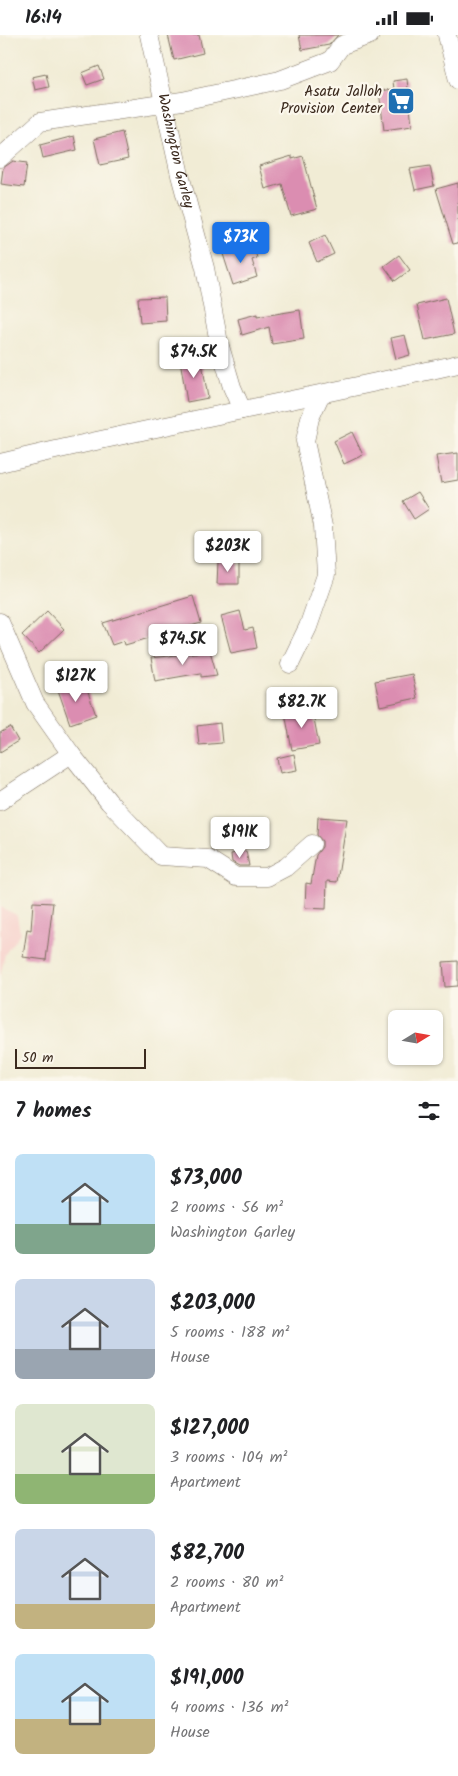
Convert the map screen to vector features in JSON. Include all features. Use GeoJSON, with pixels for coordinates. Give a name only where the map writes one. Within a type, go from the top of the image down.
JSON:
{"type":"FeatureCollection","features":[{"type":"Feature","properties":{"kind":"street","name":"Washington Garley"},"geometry":{"type":"LineString","coordinates":[[149,35],[180,175],[205,268],[219,343],[232,387],[242,410]]}},
{"type":"Feature","properties":{"kind":"street"},"geometry":{"type":"LineString","coordinates":[[0,158],[40,122],[165,103],[260,85],[294,75],[330,61],[342,45],[370,35]]}},
{"type":"Feature","properties":{"kind":"street"},"geometry":{"type":"LineString","coordinates":[[447,35],[458,80]]}},
{"type":"Feature","properties":{"kind":"street"},"geometry":{"type":"LineString","coordinates":[[0,463],[96,440],[320,396],[458,364]]}},
{"type":"Feature","properties":{"kind":"street"},"geometry":{"type":"LineString","coordinates":[[290,664],[308,627],[326,575],[323,526],[305,441],[310,418],[320,396]]}},
{"type":"Feature","properties":{"kind":"street"},"geometry":{"type":"LineString","coordinates":[[0,622],[35,703],[108,802],[161,855],[208,859],[236,877],[267,877],[286,867],[312,844]]}},
{"type":"Feature","properties":{"kind":"street"},"geometry":{"type":"LineString","coordinates":[[0,801],[71,754]]}},
{"type":"Feature","properties":{"kind":"shaded area"},"geometry":{"type":"Polygon","coordinates":[[[0,907],[17,915],[20,933],[5,954],[0,977],[0,907]]]}},
{"type":"Feature","properties":{"kind":"building"},"geometry":{"type":"Polygon","coordinates":[[[168,35],[199,35],[203,53],[174,60],[168,35]]]}},
{"type":"Feature","properties":{"kind":"building"},"geometry":{"type":"Polygon","coordinates":[[[299,35],[338,35],[329,45],[302,50],[299,35]]]}},
{"type":"Feature","properties":{"kind":"building"},"geometry":{"type":"Polygon","coordinates":[[[99,66],[104,79],[87,85],[82,73],[99,66]]]}},
{"type":"Feature","properties":{"kind":"building"},"geometry":{"type":"Polygon","coordinates":[[[46,74],[49,87],[35,90],[32,77],[46,74]]]}},
{"type":"Feature","properties":{"kind":"building"},"geometry":{"type":"Polygon","coordinates":[[[407,79],[412,126],[384,130],[379,91],[394,89],[393,81],[407,79]]]}},
{"type":"Feature","properties":{"kind":"building"},"geometry":{"type":"Polygon","coordinates":[[[122,132],[128,159],[100,165],[94,139],[122,132]]]}},
{"type":"Feature","properties":{"kind":"building"},"geometry":{"type":"Polygon","coordinates":[[[74,136],[77,150],[43,158],[40,145],[74,136]]]}},
{"type":"Feature","properties":{"kind":"building"},"geometry":{"type":"Polygon","coordinates":[[[292,156],[292,159],[303,156],[317,209],[291,216],[282,184],[265,189],[259,166],[292,156]]]}},
{"type":"Feature","properties":{"kind":"building"},"geometry":{"type":"Polygon","coordinates":[[[13,161],[27,163],[24,187],[1,184],[3,168],[13,161]]]}},
{"type":"Feature","properties":{"kind":"building"},"geometry":{"type":"Polygon","coordinates":[[[430,166],[434,186],[415,190],[410,169],[430,166]]]}},
{"type":"Feature","properties":{"kind":"building"},"geometry":{"type":"Polygon","coordinates":[[[458,183],[458,243],[453,244],[436,189],[458,183]]]}},
{"type":"Feature","properties":{"kind":"building"},"geometry":{"type":"Polygon","coordinates":[[[325,235],[334,254],[317,262],[309,243],[325,235]]]}},
{"type":"Feature","properties":{"kind":"building"},"geometry":{"type":"Polygon","coordinates":[[[253,244],[257,258],[252,260],[257,277],[233,285],[223,254],[253,244]]]}},
{"type":"Feature","properties":{"kind":"building"},"geometry":{"type":"Polygon","coordinates":[[[399,255],[410,270],[395,281],[384,266],[399,255]]]}},
{"type":"Feature","properties":{"kind":"building"},"geometry":{"type":"Polygon","coordinates":[[[165,297],[166,321],[140,323],[138,298],[165,297]]]}},
{"type":"Feature","properties":{"kind":"building"},"geometry":{"type":"Polygon","coordinates":[[[446,298],[454,334],[425,340],[417,305],[446,298]]]}},
{"type":"Feature","properties":{"kind":"building"},"geometry":{"type":"Polygon","coordinates":[[[300,310],[304,339],[272,344],[269,327],[242,335],[238,319],[257,314],[257,317],[300,310]]]}},
{"type":"Feature","properties":{"kind":"building"},"geometry":{"type":"Polygon","coordinates":[[[405,335],[410,355],[396,359],[391,338],[405,335]]]}},
{"type":"Feature","properties":{"kind":"building"},"geometry":{"type":"Polygon","coordinates":[[[201,356],[208,398],[187,402],[180,360],[201,356]]]}},
{"type":"Feature","properties":{"kind":"building"},"geometry":{"type":"Polygon","coordinates":[[[352,432],[363,455],[344,464],[334,441],[352,432]]]}},
{"type":"Feature","properties":{"kind":"building"},"geometry":{"type":"Polygon","coordinates":[[[458,453],[458,480],[441,483],[436,456],[458,453]]]}},
{"type":"Feature","properties":{"kind":"building"},"geometry":{"type":"Polygon","coordinates":[[[418,492],[429,509],[414,519],[403,501],[418,492]]]}},
{"type":"Feature","properties":{"kind":"building"},"geometry":{"type":"Polygon","coordinates":[[[218,562],[239,563],[239,584],[217,584],[218,562]]]}},
{"type":"Feature","properties":{"kind":"building"},"geometry":{"type":"Polygon","coordinates":[[[193,596],[201,623],[125,645],[124,641],[112,645],[103,623],[193,596]]]}},
{"type":"Feature","properties":{"kind":"building"},"geometry":{"type":"Polygon","coordinates":[[[47,611],[64,629],[39,653],[22,635],[47,611]]]}},
{"type":"Feature","properties":{"kind":"building"},"geometry":{"type":"Polygon","coordinates":[[[240,611],[245,630],[253,628],[257,648],[231,653],[221,616],[240,611]]]}},
{"type":"Feature","properties":{"kind":"building"},"geometry":{"type":"Polygon","coordinates":[[[210,651],[217,675],[201,677],[201,673],[155,681],[151,658],[210,651]]]}},
{"type":"Feature","properties":{"kind":"building"},"geometry":{"type":"Polygon","coordinates":[[[412,674],[417,698],[380,706],[375,681],[412,674]]]}},
{"type":"Feature","properties":{"kind":"building"},"geometry":{"type":"Polygon","coordinates":[[[70,683],[72,688],[85,684],[96,715],[70,724],[57,687],[70,683]]]}},
{"type":"Feature","properties":{"kind":"building"},"geometry":{"type":"Polygon","coordinates":[[[312,708],[319,745],[292,750],[285,713],[312,708]]]}},
{"type":"Feature","properties":{"kind":"building"},"geometry":{"type":"Polygon","coordinates":[[[220,723],[222,743],[199,745],[197,726],[220,723]]]}},
{"type":"Feature","properties":{"kind":"building"},"geometry":{"type":"Polygon","coordinates":[[[10,727],[18,741],[0,752],[0,733],[10,727]]]}},
{"type":"Feature","properties":{"kind":"building"},"geometry":{"type":"Polygon","coordinates":[[[294,754],[297,770],[280,773],[277,758],[294,754]]]}},
{"type":"Feature","properties":{"kind":"building"},"geometry":{"type":"Polygon","coordinates":[[[318,817],[347,819],[337,882],[327,881],[326,909],[305,908],[306,883],[311,884],[316,855],[322,847],[322,841],[317,835],[318,817]]]}},
{"type":"Feature","properties":{"kind":"building"},"geometry":{"type":"Polygon","coordinates":[[[246,851],[249,866],[239,866],[232,862],[231,854],[246,851]]]}},
{"type":"Feature","properties":{"kind":"building"},"geometry":{"type":"Polygon","coordinates":[[[33,902],[53,903],[46,960],[23,957],[27,929],[31,930],[33,902]]]}},
{"type":"Feature","properties":{"kind":"building"},"geometry":{"type":"Polygon","coordinates":[[[458,961],[458,986],[445,987],[443,962],[458,961]]]}},
{"type":"Feature","properties":{"kind":"place","name":"Asatu Jalloh Provision Center"},"geometry":{"type":"Point","coordinates":[401,101]}}]}
